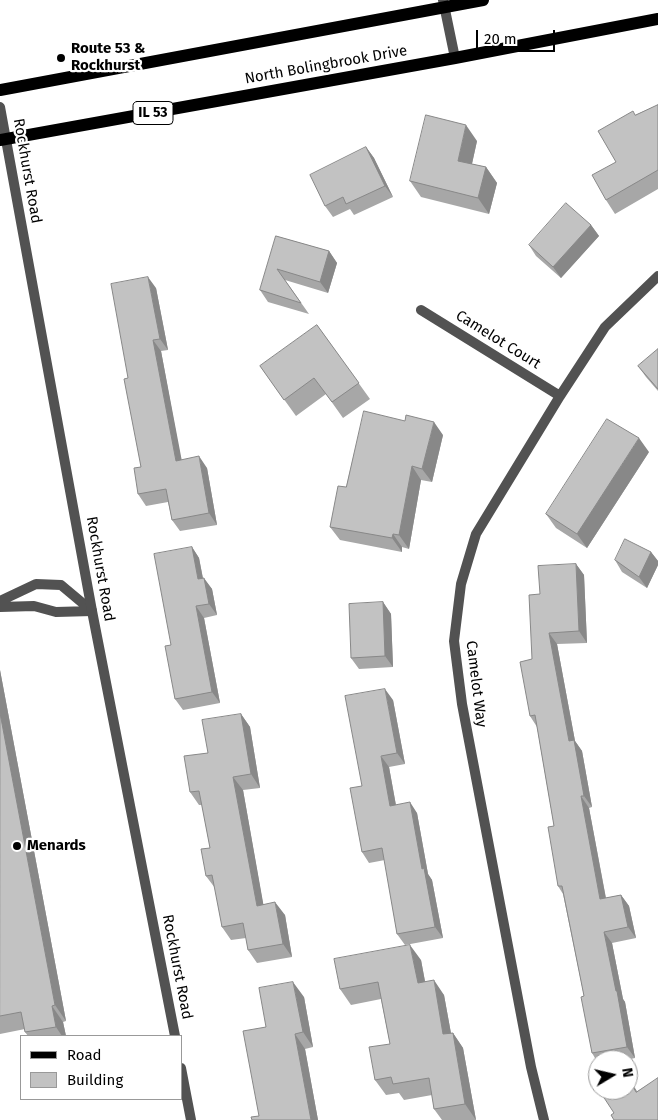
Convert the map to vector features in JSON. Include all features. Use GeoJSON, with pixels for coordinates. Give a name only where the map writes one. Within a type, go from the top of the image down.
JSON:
{"type":"FeatureCollection","features":[{"type":"Feature","properties":{"kind":"main road"},"geometry":{"type":"LineString","coordinates":[[0,90],[444,4],[482,0]]}},
{"type":"Feature","properties":{"kind":"main road","name":"North Bolingbrook Drive"},"geometry":{"type":"LineString","coordinates":[[3,140],[658,19]]}},
{"type":"Feature","properties":{"kind":"street"},"geometry":{"type":"LineString","coordinates":[[444,4],[455,58]]}},
{"type":"Feature","properties":{"kind":"street","name":"Rockhurst Road"},"geometry":{"type":"LineString","coordinates":[[0,107],[3,140],[175,1035]]}},
{"type":"Feature","properties":{"kind":"street","name":"Camelot Way"},"geometry":{"type":"LineString","coordinates":[[544,1120],[531,1067],[462,704],[454,641],[461,584],[476,534],[560,396],[605,327],[658,276]]}},
{"type":"Feature","properties":{"kind":"street","name":"Camelot Court"},"geometry":{"type":"LineString","coordinates":[[421,310],[560,396]]}},
{"type":"Feature","properties":{"kind":"street"},"geometry":{"type":"LineString","coordinates":[[0,601],[36,584],[61,585],[92,611]]}},
{"type":"Feature","properties":{"kind":"street"},"geometry":{"type":"LineString","coordinates":[[0,607],[34,606],[56,612],[92,611]]}},
{"type":"Feature","properties":{"kind":"street"},"geometry":{"type":"LineString","coordinates":[[182,1073],[191,1120]]}},
{"type":"Feature","properties":{"kind":"building"},"geometry":{"type":"Polygon","coordinates":[[[658,105],[658,170],[606,200],[592,175],[616,162],[598,131],[633,111],[635,115],[658,105]]]}},
{"type":"Feature","properties":{"kind":"building"},"geometry":{"type":"Polygon","coordinates":[[[426,115],[466,125],[458,161],[486,167],[478,198],[410,181],[426,115]]]}},
{"type":"Feature","properties":{"kind":"building"},"geometry":{"type":"Polygon","coordinates":[[[366,147],[385,186],[346,204],[343,197],[325,206],[310,175],[366,147]]]}},
{"type":"Feature","properties":{"kind":"building"},"geometry":{"type":"Polygon","coordinates":[[[566,203],[591,225],[553,267],[529,245],[566,203]]]}},
{"type":"Feature","properties":{"kind":"building"},"geometry":{"type":"Polygon","coordinates":[[[276,236],[329,251],[320,282],[277,269],[301,303],[260,290],[276,236]]]}},
{"type":"Feature","properties":{"kind":"building"},"geometry":{"type":"Polygon","coordinates":[[[148,277],[160,339],[153,340],[176,461],[199,456],[209,513],[172,520],[166,489],[138,494],[134,468],[141,467],[124,379],[128,378],[111,284],[148,277]]]}},
{"type":"Feature","properties":{"kind":"building"},"geometry":{"type":"Polygon","coordinates":[[[317,325],[359,383],[332,402],[314,378],[284,400],[260,366],[317,325]]]}},
{"type":"Feature","properties":{"kind":"building"},"geometry":{"type":"Polygon","coordinates":[[[658,349],[658,389],[638,366],[658,349]]]}},
{"type":"Feature","properties":{"kind":"building"},"geometry":{"type":"Polygon","coordinates":[[[364,411],[405,421],[406,415],[434,422],[422,469],[412,466],[399,535],[393,534],[392,538],[330,527],[338,486],[346,487],[364,411]]]}},
{"type":"Feature","properties":{"kind":"building"},"geometry":{"type":"Polygon","coordinates":[[[607,419],[639,438],[577,534],[546,514],[607,419]]]}},
{"type":"Feature","properties":{"kind":"building"},"geometry":{"type":"Polygon","coordinates":[[[625,539],[651,552],[639,577],[615,560],[625,539]]]}},
{"type":"Feature","properties":{"kind":"building"},"geometry":{"type":"Polygon","coordinates":[[[192,547],[198,579],[204,578],[209,604],[196,606],[212,692],[175,699],[165,646],[171,645],[154,554],[192,547]]]}},
{"type":"Feature","properties":{"kind":"building"},"geometry":{"type":"Polygon","coordinates":[[[576,564],[579,631],[549,633],[569,741],[574,740],[584,796],[581,796],[600,899],[621,895],[628,927],[604,932],[627,1047],[610,1050],[591,1050],[581,997],[584,996],[562,886],[558,886],[548,827],[554,826],[535,715],[530,716],[520,662],[532,659],[529,595],[540,594],[538,566],[576,564]]]}},
{"type":"Feature","properties":{"kind":"building"},"geometry":{"type":"Polygon","coordinates":[[[383,602],[385,656],[351,658],[349,604],[383,602]]]}},
{"type":"Feature","properties":{"kind":"building"},"geometry":{"type":"Polygon","coordinates":[[[385,689],[397,753],[381,756],[390,806],[410,802],[435,927],[397,934],[382,848],[362,852],[350,788],[362,786],[345,696],[385,689]]]}},
{"type":"Feature","properties":{"kind":"building","name":"Menards"},"geometry":{"type":"Polygon","coordinates":[[[0,713],[55,1005],[52,1006],[56,1027],[25,1032],[21,1012],[0,1016],[0,713]]]}},
{"type":"Feature","properties":{"kind":"building"},"geometry":{"type":"Polygon","coordinates":[[[241,714],[251,774],[233,777],[257,906],[275,902],[283,944],[248,950],[243,923],[222,927],[212,875],[206,876],[201,849],[210,848],[199,791],[190,792],[184,756],[208,753],[202,720],[241,714]]]}},
{"type":"Feature","properties":{"kind":"building"},"geometry":{"type":"Polygon","coordinates":[[[410,945],[418,983],[434,980],[443,1034],[453,1033],[465,1104],[434,1109],[429,1078],[393,1084],[391,1077],[375,1080],[369,1047],[390,1044],[378,982],[340,989],[334,959],[410,945]]]}},
{"type":"Feature","properties":{"kind":"building"},"geometry":{"type":"Polygon","coordinates":[[[293,982],[303,1032],[295,1034],[311,1120],[252,1120],[251,1117],[259,1116],[243,1031],[266,1027],[259,988],[293,982]]]}},
{"type":"Feature","properties":{"kind":"building"},"geometry":{"type":"Polygon","coordinates":[[[658,1078],[658,1120],[614,1120],[611,1115],[614,1113],[606,1100],[638,1100],[638,1091],[658,1078]]]}},
{"type":"Feature","properties":{"kind":"place","name":"Route 53 & Rockhurst"},"geometry":{"type":"Point","coordinates":[61,58]}},
{"type":"Feature","properties":{"kind":"place","name":"Menards"},"geometry":{"type":"Point","coordinates":[17,846]}}]}
